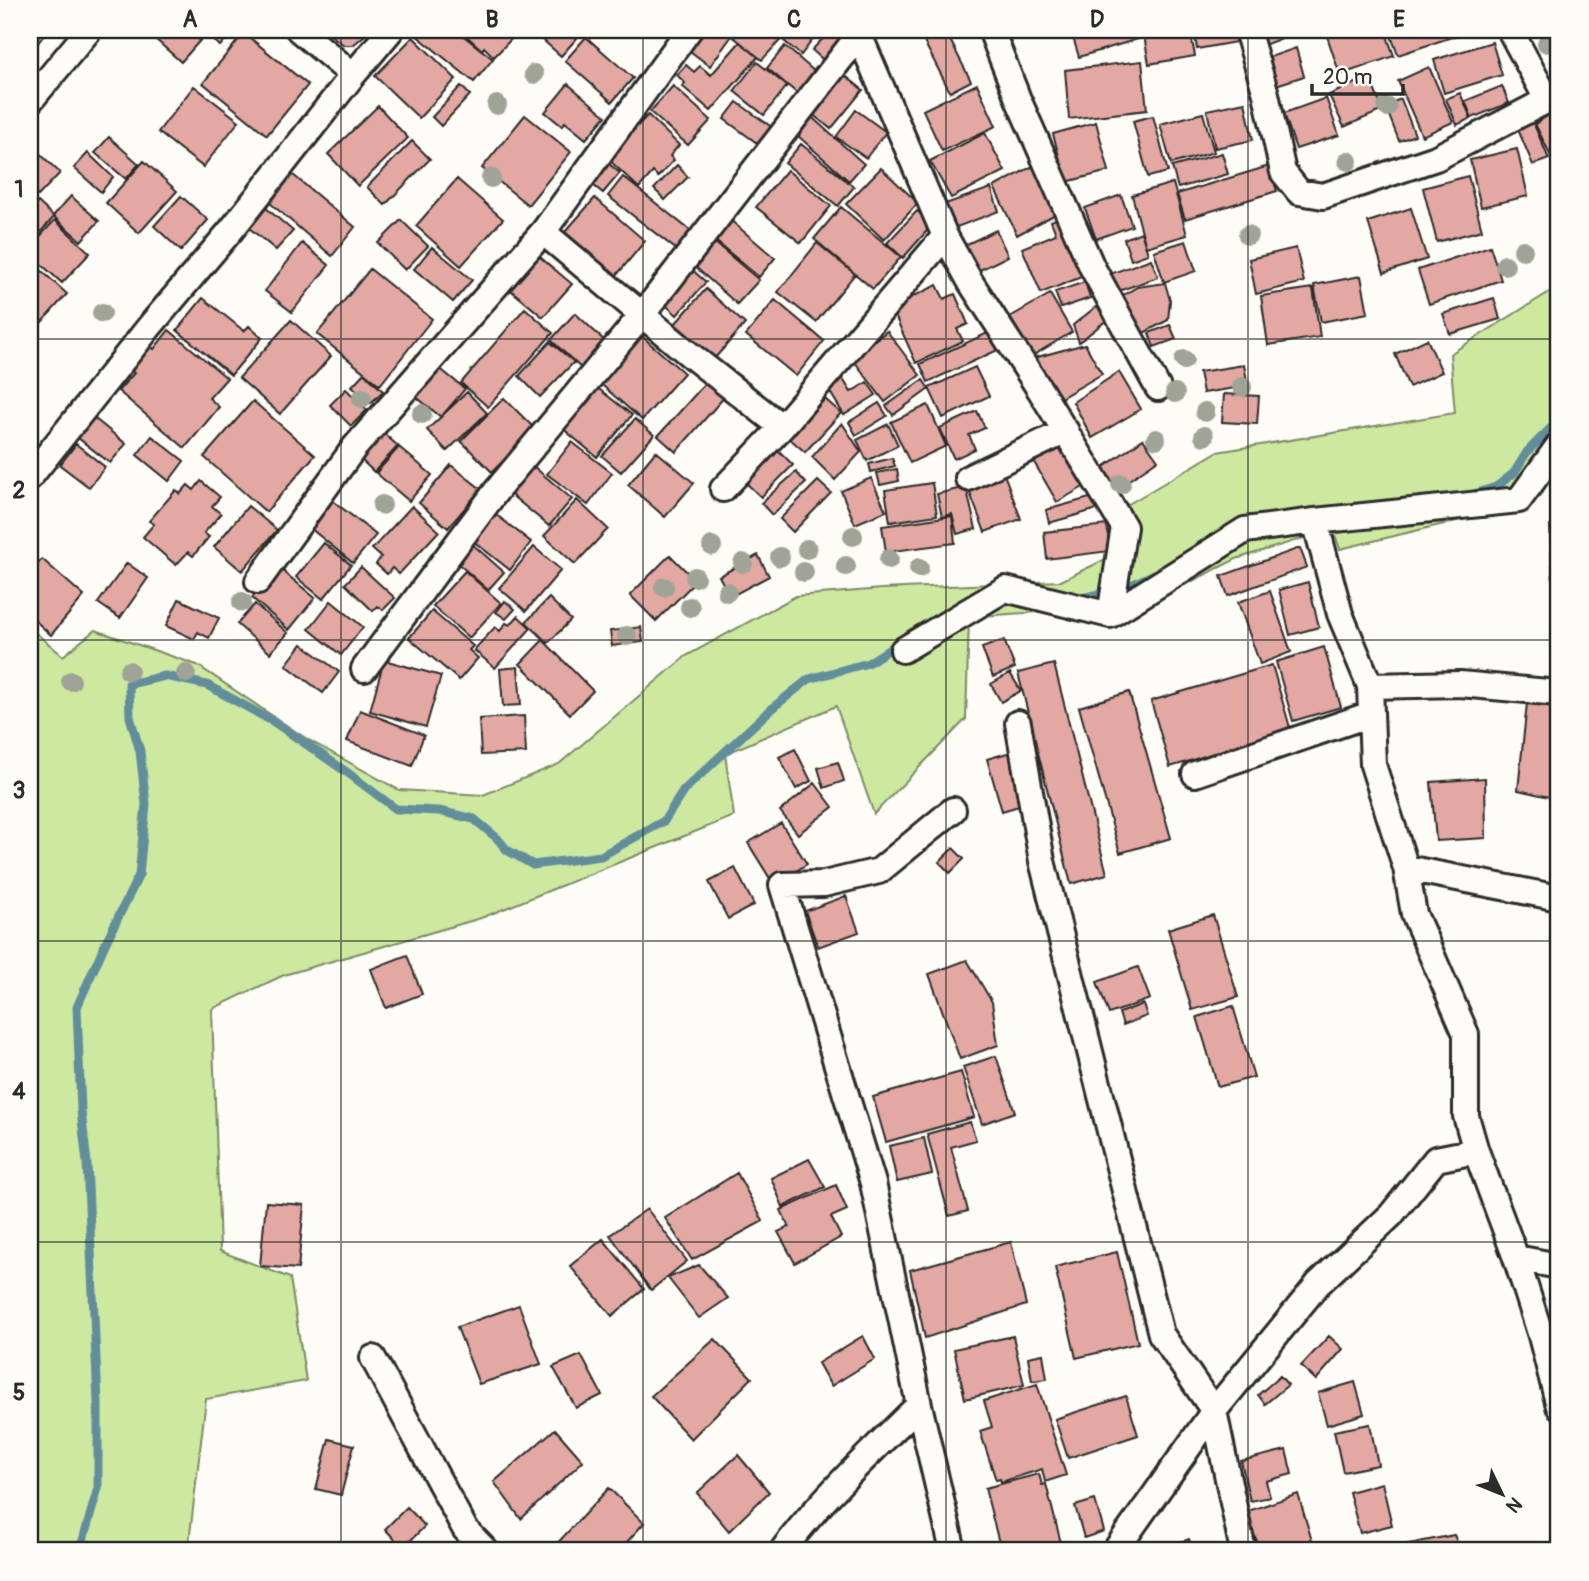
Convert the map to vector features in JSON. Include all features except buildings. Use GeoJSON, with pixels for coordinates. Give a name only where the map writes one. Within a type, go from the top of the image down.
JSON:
{"type":"FeatureCollection","features":[{"type":"Feature","properties":{"kind":"street"},"geometry":{"type":"LineString","coordinates":[[30,102],[89,30]]}},
{"type":"Feature","properties":{"kind":"street"},"geometry":{"type":"LineString","coordinates":[[299,30],[353,75]]}},
{"type":"Feature","properties":{"kind":"street"},"geometry":{"type":"LineString","coordinates":[[30,477],[149,326],[232,229],[391,30]]}},
{"type":"Feature","properties":{"kind":"street"},"geometry":{"type":"LineString","coordinates":[[258,581],[354,448],[543,232],[689,30]]}},
{"type":"Feature","properties":{"kind":"street"},"geometry":{"type":"LineString","coordinates":[[991,30],[1018,99],[1092,267],[1158,388]]}},
{"type":"Feature","properties":{"kind":"street"},"geometry":{"type":"LineString","coordinates":[[1247,30],[1266,94],[1283,172],[1299,191],[1324,196],[1436,159],[1554,98],[1510,30]]}},
{"type":"Feature","properties":{"kind":"street"},"geometry":{"type":"LineString","coordinates":[[364,669],[497,490],[642,315],[858,33],[945,236],[971,283],[1124,527],[1110,615]]}},
{"type":"Feature","properties":{"kind":"street"},"geometry":{"type":"LineString","coordinates":[[543,232],[689,354],[782,427]]}},
{"type":"Feature","properties":{"kind":"street"},"geometry":{"type":"LineString","coordinates":[[723,489],[782,427],[945,236]]}},
{"type":"Feature","properties":{"kind":"street"},"geometry":{"type":"LineString","coordinates":[[968,478],[1066,431]]}},
{"type":"Feature","properties":{"kind":"street"},"geometry":{"type":"LineString","coordinates":[[902,650],[1005,589],[1110,615],[1245,530],[1519,500],[1559,445]]}},
{"type":"Feature","properties":{"kind":"street"},"geometry":{"type":"LineString","coordinates":[[1315,521],[1340,614],[1370,686],[1373,765],[1406,868],[1414,914],[1466,1034],[1466,1116],[1476,1151],[1516,1258],[1541,1336],[1559,1406]]}},
{"type":"Feature","properties":{"kind":"street"},"geometry":{"type":"LineString","coordinates":[[1370,686],[1460,684],[1559,693]]}},
{"type":"Feature","properties":{"kind":"street"},"geometry":{"type":"LineString","coordinates":[[1195,774],[1371,714]]}},
{"type":"Feature","properties":{"kind":"street"},"geometry":{"type":"LineString","coordinates":[[1018,723],[1042,862],[1161,1334],[1214,1411],[1242,1551]]}},
{"type":"Feature","properties":{"kind":"street"},"geometry":{"type":"LineString","coordinates":[[953,810],[878,872],[824,884],[782,885],[873,1183],[919,1405],[953,1551]]}},
{"type":"Feature","properties":{"kind":"street"},"geometry":{"type":"LineString","coordinates":[[1406,868],[1559,898]]}},
{"type":"Feature","properties":{"kind":"street"},"geometry":{"type":"LineString","coordinates":[[1115,1551],[1214,1411],[1318,1284],[1391,1215],[1436,1159],[1476,1151]]}},
{"type":"Feature","properties":{"kind":"street"},"geometry":{"type":"LineString","coordinates":[[1516,1258],[1559,1266]]}},
{"type":"Feature","properties":{"kind":"street"},"geometry":{"type":"LineString","coordinates":[[373,1358],[465,1529],[486,1551]]}},
{"type":"Feature","properties":{"kind":"street"},"geometry":{"type":"LineString","coordinates":[[782,1551],[856,1467],[919,1405]]}},
{"type":"Feature","properties":{"kind":"green space"},"geometry":{"type":"Polygon","coordinates":[[[1559,286],[1559,447],[1510,508],[1340,549],[1333,529],[1236,559],[1147,604],[969,617],[966,719],[874,814],[836,706],[725,754],[734,816],[481,918],[284,975],[212,1009],[220,1251],[290,1278],[306,1381],[206,1399],[188,1551],[30,1551],[30,628],[63,656],[95,630],[197,665],[307,739],[399,790],[483,795],[559,764],[686,656],[796,596],[882,589],[1061,581],[1118,553],[1125,506],[1217,452],[1455,413],[1450,354],[1559,286]]]}},
{"type":"Feature","properties":{"kind":"waterway"},"geometry":{"type":"LineString","coordinates":[[1471,495],[1496,487],[1514,473],[1527,452],[1559,420]]}},
{"type":"Feature","properties":{"kind":"waterway"},"geometry":{"type":"LineString","coordinates":[[1078,599],[1125,588],[1154,574]]}},
{"type":"Feature","properties":{"kind":"waterway"},"geometry":{"type":"LineString","coordinates":[[80,1551],[98,1488],[98,1403],[77,1007],[139,875],[146,804],[140,751],[130,717],[129,684],[165,676],[207,685],[274,722],[396,809],[439,811],[474,819],[507,850],[533,865],[601,856],[664,821],[684,790],[771,709],[809,679],[868,663],[899,643]]}}]}
